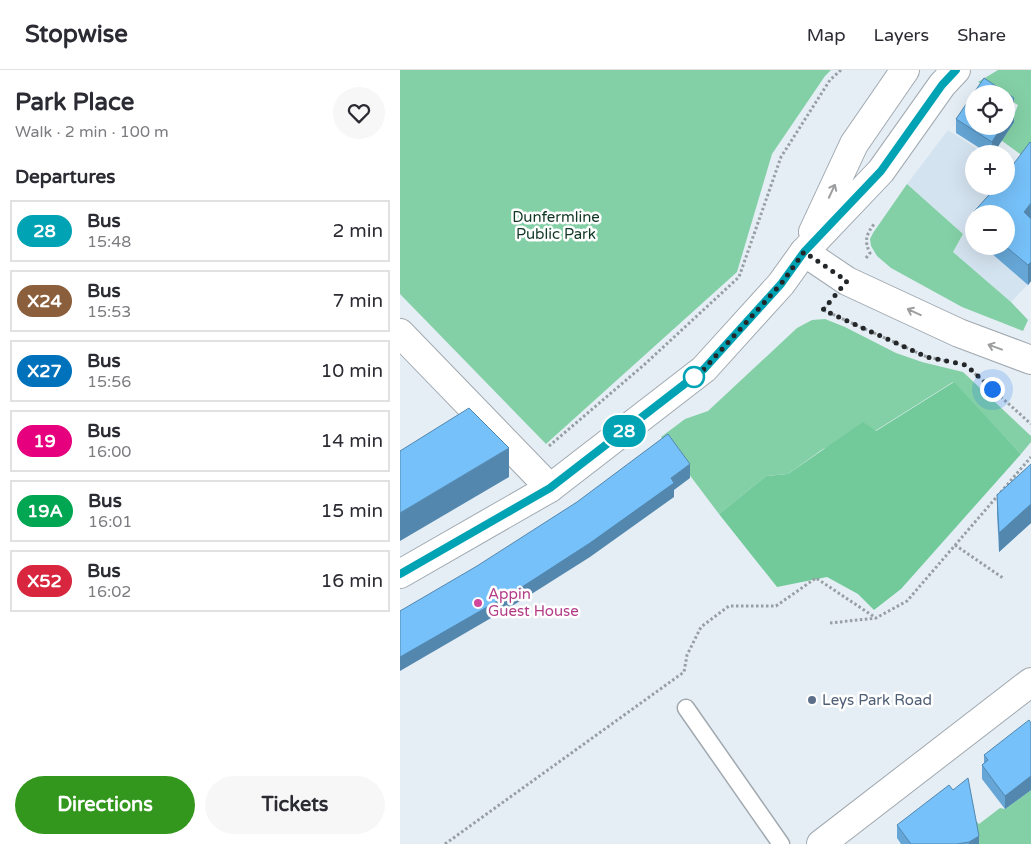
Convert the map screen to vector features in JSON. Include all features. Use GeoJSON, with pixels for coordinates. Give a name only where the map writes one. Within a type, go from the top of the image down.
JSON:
{"type":"FeatureCollection","features":[{"type":"Feature","properties":{"kind":"main road"},"geometry":{"type":"LineString","coordinates":[[804,252],[854,144],[905,70]]}},
{"type":"Feature","properties":{"kind":"main road"},"geometry":{"type":"LineString","coordinates":[[400,574],[550,488],[704,369],[781,284],[804,252],[881,171],[942,85],[956,70]]}},
{"type":"Feature","properties":{"kind":"main road"},"geometry":{"type":"LineString","coordinates":[[804,252],[847,281],[958,333],[1031,360]]}},
{"type":"Feature","properties":{"kind":"main road"},"geometry":{"type":"LineString","coordinates":[[400,333],[550,488]]}},
{"type":"Feature","properties":{"kind":"main road"},"geometry":{"type":"LineString","coordinates":[[821,844],[1031,682]]}},
{"type":"Feature","properties":{"kind":"lane"},"geometry":{"type":"LineString","coordinates":[[686,708],[781,844]]}},
{"type":"Feature","properties":{"kind":"path"},"geometry":{"type":"LineString","coordinates":[[527,464],[645,364],[740,277],[781,157],[830,80],[841,70]]}},
{"type":"Feature","properties":{"kind":"path"},"geometry":{"type":"LineString","coordinates":[[847,281],[823,310],[927,357],[950,362]]}},
{"type":"Feature","properties":{"kind":"path"},"geometry":{"type":"LineString","coordinates":[[966,365],[1031,424]]}},
{"type":"Feature","properties":{"kind":"path"},"geometry":{"type":"LineString","coordinates":[[830,623],[876,618],[906,601],[1031,456]]}},
{"type":"Feature","properties":{"kind":"path"},"geometry":{"type":"LineString","coordinates":[[955,545],[1003,578]]}},
{"type":"Feature","properties":{"kind":"path"},"geometry":{"type":"LineString","coordinates":[[445,844],[684,672],[687,655],[701,627],[729,606],[776,606],[816,578],[876,618]]}},
{"type":"Feature","properties":{"kind":"shaded area"},"geometry":{"type":"Polygon","coordinates":[[[948,130],[971,145],[965,145],[965,195],[1015,195],[1015,175],[1031,187],[1031,281],[1011,302],[953,252],[963,234],[907,184],[948,130]]]}},
{"type":"Feature","properties":{"kind":"green space","name":"Dunfermline Public Park"},"geometry":{"type":"Polygon","coordinates":[[[400,70],[831,70],[772,154],[737,272],[546,444],[400,294],[400,70]]]}},
{"type":"Feature","properties":{"kind":"green space"},"geometry":{"type":"Polygon","coordinates":[[[998,70],[1031,70],[1031,162],[1015,150],[1015,145],[1008,145],[998,138],[1003,135],[1015,135],[1015,113],[1018,105],[1015,103],[1015,85],[983,85],[978,82],[998,70]]]}},
{"type":"Feature","properties":{"kind":"green space"},"geometry":{"type":"Polygon","coordinates":[[[907,184],[963,234],[953,252],[1011,302],[1028,320],[1023,331],[962,307],[891,268],[877,256],[871,246],[870,239],[907,184]]]}},
{"type":"Feature","properties":{"kind":"green space"},"geometry":{"type":"Polygon","coordinates":[[[825,319],[896,353],[922,362],[963,372],[1031,436],[1031,442],[1021,454],[953,382],[875,431],[823,449],[788,474],[766,476],[719,514],[661,437],[685,419],[708,411],[797,328],[812,320],[825,319]]]}},
{"type":"Feature","properties":{"kind":"green space"},"geometry":{"type":"Polygon","coordinates":[[[954,382],[1021,454],[901,589],[874,610],[858,594],[827,577],[777,587],[719,514],[766,476],[788,474],[863,422],[876,431],[954,382]]]}},
{"type":"Feature","properties":{"kind":"green space"},"geometry":{"type":"Polygon","coordinates":[[[1031,790],[1031,844],[978,844],[972,827],[1000,808],[1005,809],[1031,790]]]}},
{"type":"Feature","properties":{"kind":"building"},"geometry":{"type":"Polygon","coordinates":[[[984,78],[994,85],[979,85],[984,78]]]}},
{"type":"Feature","properties":{"kind":"building"},"geometry":{"type":"Polygon","coordinates":[[[965,106],[965,125],[956,119],[965,106]]]}},
{"type":"Feature","properties":{"kind":"building"},"geometry":{"type":"Polygon","coordinates":[[[981,135],[996,135],[992,142],[981,135]]]}},
{"type":"Feature","properties":{"kind":"building"},"geometry":{"type":"Polygon","coordinates":[[[1030,142],[1031,203],[1024,212],[1031,219],[1031,262],[1028,265],[1015,254],[1015,205],[980,205],[989,195],[1015,195],[1015,162],[1030,142]]]}},
{"type":"Feature","properties":{"kind":"building"},"geometry":{"type":"Polygon","coordinates":[[[469,408],[509,448],[400,513],[400,451],[469,408]]]}},
{"type":"Feature","properties":{"kind":"building"},"geometry":{"type":"Polygon","coordinates":[[[668,434],[690,464],[671,478],[674,483],[590,543],[522,587],[400,657],[400,611],[477,566],[577,502],[668,434]]]}},
{"type":"Feature","properties":{"kind":"building"},"geometry":{"type":"Polygon","coordinates":[[[1031,464],[1031,504],[999,533],[997,495],[1031,464]]]}},
{"type":"Feature","properties":{"kind":"building"},"geometry":{"type":"Polygon","coordinates":[[[1029,720],[1031,723],[1031,776],[1005,796],[982,765],[988,760],[984,755],[1029,720]]]}},
{"type":"Feature","properties":{"kind":"building"},"geometry":{"type":"Polygon","coordinates":[[[968,778],[979,836],[969,842],[957,844],[911,844],[897,825],[949,785],[953,790],[968,778]]]}},
{"type":"Feature","properties":{"kind":"bus line","name":"28"},"geometry":{"type":"LineString","coordinates":[[400,574],[550,488],[704,369],[781,284],[804,252],[881,171],[942,85],[956,70]]}},
{"type":"Feature","properties":{"kind":"place","name":"Appin Guest House"},"geometry":{"type":"Point","coordinates":[478,603]}},
{"type":"Feature","properties":{"kind":"place","name":"Leys Park Road"},"geometry":{"type":"Point","coordinates":[812,700]}},
{"type":"Feature","properties":{"kind":"route"},"geometry":{"type":"LineString","coordinates":[[694,377],[688,381],[704,369],[781,284],[804,252],[847,281],[823,310],[927,357],[966,365],[992,389]]}}]}
